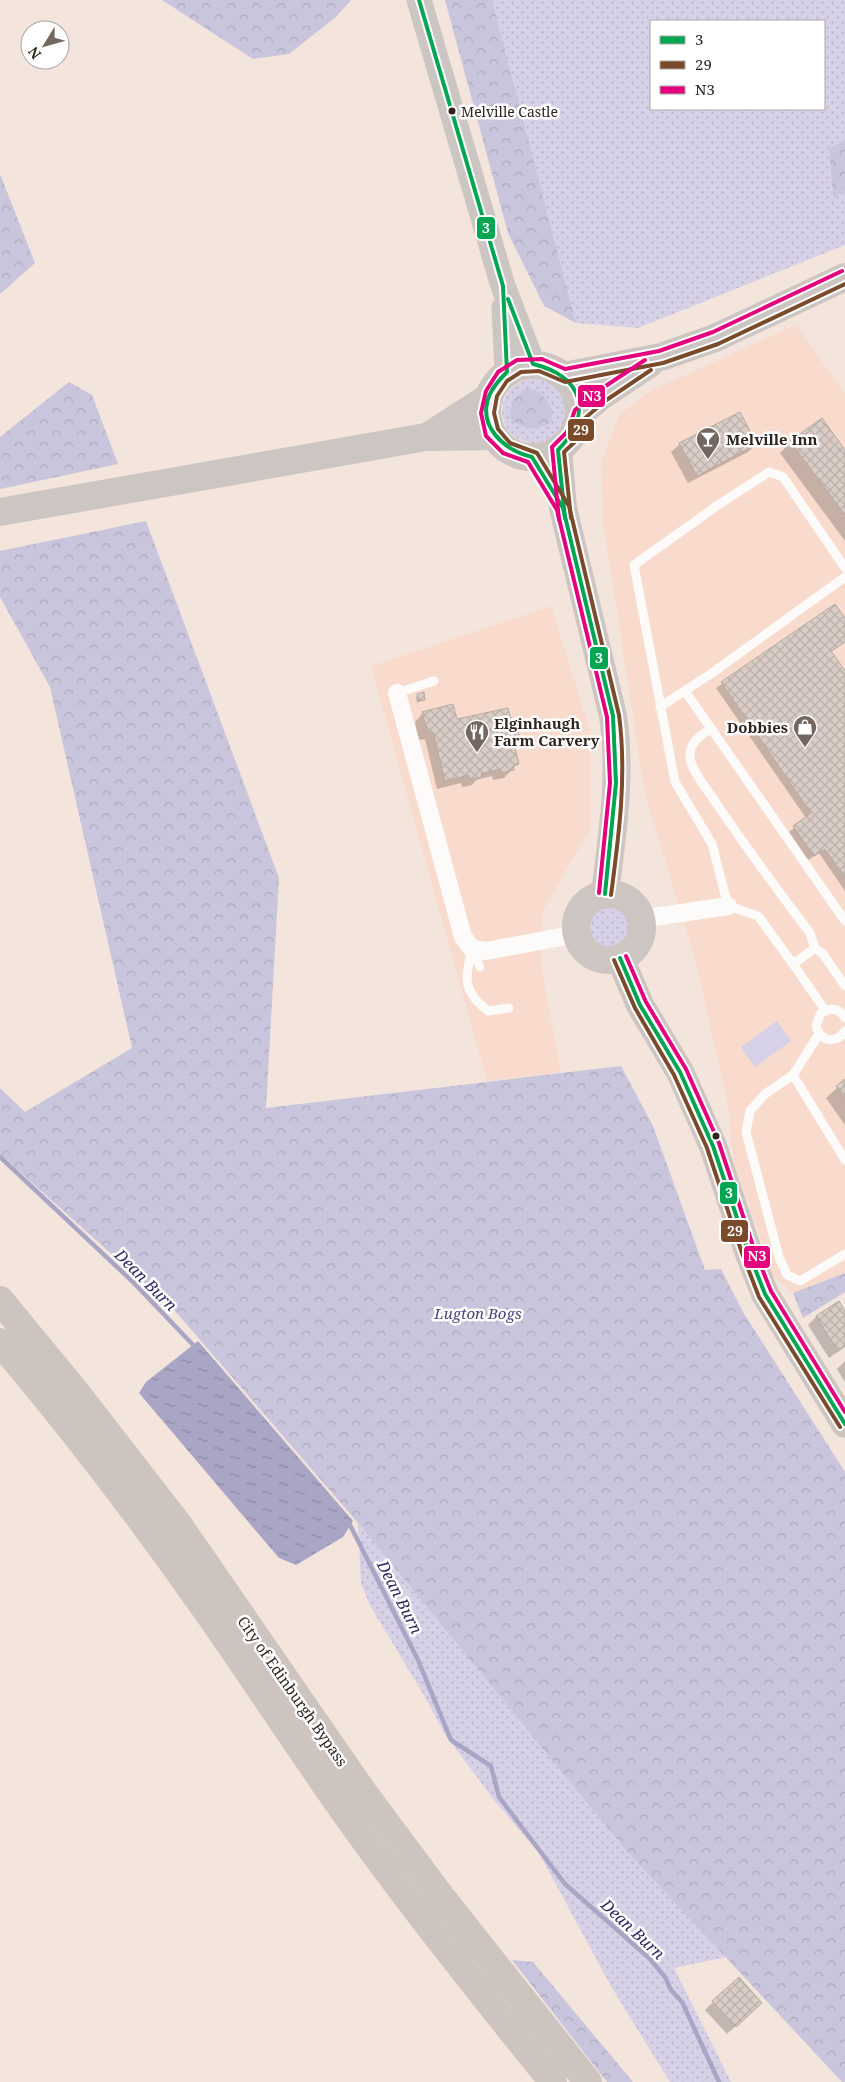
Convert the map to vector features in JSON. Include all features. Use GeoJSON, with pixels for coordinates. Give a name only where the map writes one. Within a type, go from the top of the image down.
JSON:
{"type":"FeatureCollection","features":[{"type":"Feature","properties":{"kind":"highway","name":"City of Edinburgh Bypass"},"geometry":{"type":"LineString","coordinates":[[0,1300],[79,1396],[178,1524],[361,1789],[442,1898],[588,2082]]}},
{"type":"Feature","properties":{"kind":"highway","name":"City of Edinburgh Bypass"},"geometry":{"type":"LineString","coordinates":[[0,1342],[144,1523],[344,1810],[432,1929],[553,2082]]}},
{"type":"Feature","properties":{"kind":"main road"},"geometry":{"type":"LineString","coordinates":[[419,0],[503,286],[533,364]]}},
{"type":"Feature","properties":{"kind":"main road"},"geometry":{"type":"LineString","coordinates":[[564,376],[660,357],[715,338],[845,277]]}},
{"type":"Feature","properties":{"kind":"main road"},"geometry":{"type":"LineString","coordinates":[[503,286],[507,372]]}},
{"type":"Feature","properties":{"kind":"main road"},"geometry":{"type":"LineString","coordinates":[[579,415],[601,396],[660,357]]}},
{"type":"Feature","properties":{"kind":"main road"},"geometry":{"type":"LineString","coordinates":[[533,364],[550,368],[564,376],[571,384],[580,404],[579,415],[572,435],[545,454],[521,456],[511,451],[494,436],[489,425],[486,410],[489,397],[496,383],[507,372],[520,366],[533,364]]}},
{"type":"Feature","properties":{"kind":"main road"},"geometry":{"type":"LineString","coordinates":[[426,437],[489,397]]}},
{"type":"Feature","properties":{"kind":"main road"},"geometry":{"type":"LineString","coordinates":[[0,512],[426,437],[494,436]]}},
{"type":"Feature","properties":{"kind":"main road"},"geometry":{"type":"LineString","coordinates":[[545,454],[563,508],[613,716],[617,744],[618,777],[605,894]]}},
{"type":"Feature","properties":{"kind":"main road"},"geometry":{"type":"LineString","coordinates":[[605,894],[623,898],[637,910],[641,919],[640,938],[635,947],[620,958],[609,960],[598,958],[588,952],[581,944],[577,934],[576,923],[580,913],[590,901],[605,894]]}},
{"type":"Feature","properties":{"kind":"main road"},"geometry":{"type":"LineString","coordinates":[[620,958],[640,1005],[680,1072],[713,1146],[748,1251],[765,1294],[845,1424]]}},
{"type":"Feature","properties":{"kind":"street"},"geometry":{"type":"LineString","coordinates":[[397,693],[463,937],[472,949],[486,950],[577,934]]}},
{"type":"Feature","properties":{"kind":"street"},"geometry":{"type":"LineString","coordinates":[[641,919],[728,906]]}},
{"type":"Feature","properties":{"kind":"lane"},"geometry":{"type":"LineString","coordinates":[[824,1010],[758,916],[728,906],[712,844],[675,782],[634,565],[718,505],[769,472],[783,477],[845,568]]}},
{"type":"Feature","properties":{"kind":"lane"},"geometry":{"type":"LineString","coordinates":[[660,706],[684,691],[845,576]]}},
{"type":"Feature","properties":{"kind":"lane"},"geometry":{"type":"LineString","coordinates":[[397,693],[434,681]]}},
{"type":"Feature","properties":{"kind":"lane"},"geometry":{"type":"LineString","coordinates":[[684,691],[845,920]]}},
{"type":"Feature","properties":{"kind":"lane"},"geometry":{"type":"LineString","coordinates":[[711,728],[695,740],[691,748],[690,759],[702,782],[728,820],[810,933],[815,948],[823,954],[845,986]]}},
{"type":"Feature","properties":{"kind":"lane"},"geometry":{"type":"LineString","coordinates":[[793,964],[815,948]]}},
{"type":"Feature","properties":{"kind":"lane"},"geometry":{"type":"LineString","coordinates":[[472,949],[480,967]]}},
{"type":"Feature","properties":{"kind":"lane"},"geometry":{"type":"LineString","coordinates":[[472,949],[467,971],[468,987],[475,1001],[488,1012],[509,1008]]}},
{"type":"Feature","properties":{"kind":"lane"},"geometry":{"type":"LineString","coordinates":[[845,1018],[834,1009],[824,1010],[816,1021],[822,1038],[832,1040],[841,1037],[845,1032]]}},
{"type":"Feature","properties":{"kind":"lane"},"geometry":{"type":"LineString","coordinates":[[819,1034],[793,1075],[765,1094],[750,1111],[746,1132],[779,1257],[787,1275],[800,1281],[845,1254]]}},
{"type":"Feature","properties":{"kind":"lane"},"geometry":{"type":"LineString","coordinates":[[793,1075],[845,1160]]}},
{"type":"Feature","properties":{"kind":"shaded area"},"geometry":{"type":"Polygon","coordinates":[[[492,0],[845,0],[845,139],[829,149],[833,197],[845,191],[845,245],[638,328],[576,323],[492,0]]]}},
{"type":"Feature","properties":{"kind":"shaded area"},"geometry":{"type":"Polygon","coordinates":[[[796,325],[845,394],[845,1273],[793,1293],[774,1277],[734,1163],[728,1105],[696,962],[645,794],[604,529],[601,463],[619,415],[650,391],[796,325]]]}},
{"type":"Feature","properties":{"kind":"shaded area"},"geometry":{"type":"Polygon","coordinates":[[[528,379],[540,379],[557,388],[564,399],[566,411],[564,423],[557,434],[540,443],[528,443],[516,438],[507,429],[502,417],[502,405],[507,393],[516,384],[528,379]]]}},
{"type":"Feature","properties":{"kind":"shaded area"},"geometry":{"type":"Polygon","coordinates":[[[551,606],[590,731],[590,829],[542,912],[541,966],[561,1072],[487,1081],[371,666],[551,606]]]}},
{"type":"Feature","properties":{"kind":"shaded area"},"geometry":{"type":"Polygon","coordinates":[[[609,904],[622,908],[628,914],[632,927],[628,940],[622,946],[609,950],[596,946],[590,940],[586,927],[590,914],[596,908],[609,904]]]}},
{"type":"Feature","properties":{"kind":"shaded area"},"geometry":{"type":"Polygon","coordinates":[[[777,1021],[791,1041],[755,1067],[741,1047],[777,1021]]]}},
{"type":"Feature","properties":{"kind":"shaded area"},"geometry":{"type":"Polygon","coordinates":[[[358,1523],[623,1847],[726,1957],[674,1968],[731,2082],[670,2082],[612,1988],[539,1853],[494,1800],[444,1733],[425,1697],[371,1607],[361,1584],[358,1523]]]}},
{"type":"Feature","properties":{"kind":"green space"},"geometry":{"type":"Polygon","coordinates":[[[162,0],[351,0],[336,17],[289,54],[253,59],[162,0]]]}},
{"type":"Feature","properties":{"kind":"green space"},"geometry":{"type":"Polygon","coordinates":[[[445,0],[492,0],[576,323],[544,306],[508,233],[445,0]]]}},
{"type":"Feature","properties":{"kind":"green space"},"geometry":{"type":"Polygon","coordinates":[[[845,139],[845,191],[833,198],[829,149],[845,139]]]}},
{"type":"Feature","properties":{"kind":"green space"},"geometry":{"type":"Polygon","coordinates":[[[0,174],[35,263],[0,294],[0,174]]]}},
{"type":"Feature","properties":{"kind":"green space"},"geometry":{"type":"Polygon","coordinates":[[[69,382],[92,395],[118,464],[0,489],[0,437],[69,382]]]}},
{"type":"Feature","properties":{"kind":"green space"},"geometry":{"type":"Polygon","coordinates":[[[525,389],[536,390],[547,401],[552,412],[551,422],[540,427],[530,428],[521,426],[511,419],[513,402],[525,389]]]}},
{"type":"Feature","properties":{"kind":"green space","name":"Lugton Bogs"},"geometry":{"type":"Polygon","coordinates":[[[146,521],[279,878],[266,1108],[621,1066],[653,1126],[705,1270],[721,1269],[743,1312],[845,1472],[845,2082],[842,2082],[623,1847],[358,1523],[176,1312],[0,1154],[0,1088],[25,1112],[132,1048],[50,687],[0,597],[0,551],[146,521]]]}},
{"type":"Feature","properties":{"kind":"green space"},"geometry":{"type":"Polygon","coordinates":[[[845,1273],[845,1292],[803,1318],[793,1293],[845,1273]]]}},
{"type":"Feature","properties":{"kind":"green space"},"geometry":{"type":"Polygon","coordinates":[[[512,1960],[533,1962],[633,2082],[607,2082],[512,1960]]]}},
{"type":"Feature","properties":{"kind":"water"},"geometry":{"type":"Polygon","coordinates":[[[198,1341],[353,1521],[343,1537],[296,1565],[279,1558],[139,1393],[146,1382],[198,1341]]]}},
{"type":"Feature","properties":{"kind":"building","name":"Melville Inn"},"geometry":{"type":"Polygon","coordinates":[[[740,412],[757,444],[697,476],[679,443],[740,412]]]}},
{"type":"Feature","properties":{"kind":"building"},"geometry":{"type":"Polygon","coordinates":[[[822,418],[845,450],[845,515],[790,441],[822,418]]]}},
{"type":"Feature","properties":{"kind":"building","name":"Dobbies"},"geometry":{"type":"Polygon","coordinates":[[[835,604],[845,618],[845,642],[831,651],[845,671],[845,878],[825,849],[814,856],[793,826],[811,813],[721,682],[835,604]]]}},
{"type":"Feature","properties":{"kind":"building"},"geometry":{"type":"Polygon","coordinates":[[[424,692],[425,700],[419,701],[417,694],[424,692]]]}},
{"type":"Feature","properties":{"kind":"building","name":"Elginhaugh Farm Carvery"},"geometry":{"type":"Polygon","coordinates":[[[453,704],[457,719],[508,708],[514,731],[518,730],[520,739],[513,741],[519,764],[513,766],[514,770],[501,773],[500,769],[481,774],[482,777],[470,779],[469,775],[445,781],[433,732],[428,733],[422,712],[453,704]]]}},
{"type":"Feature","properties":{"kind":"building"},"geometry":{"type":"Polygon","coordinates":[[[845,1079],[845,1099],[836,1086],[845,1079]]]}},
{"type":"Feature","properties":{"kind":"building"},"geometry":{"type":"Polygon","coordinates":[[[839,1301],[845,1311],[845,1346],[837,1350],[816,1316],[839,1301]]]}},
{"type":"Feature","properties":{"kind":"building"},"geometry":{"type":"Polygon","coordinates":[[[739,1977],[762,2003],[736,2027],[712,2001],[739,1977]]]}},
{"type":"Feature","properties":{"kind":"waterway","name":"Dean Burn"},"geometry":{"type":"LineString","coordinates":[[0,1157],[133,1282],[196,1348]]}},
{"type":"Feature","properties":{"kind":"waterway","name":"Dean Burn"},"geometry":{"type":"LineString","coordinates":[[348,1521],[418,1660],[451,1740],[491,1766],[499,1797],[565,1884],[649,1958],[665,1977],[671,1990],[682,2002],[719,2082]]}},
{"type":"Feature","properties":{"kind":"transit line","name":"3"},"geometry":{"type":"LineString","coordinates":[[419,0],[503,286],[507,372],[495,385],[490,394],[487,416],[495,435],[512,449],[532,457],[563,508],[613,716],[616,783],[605,894]]}},
{"type":"Feature","properties":{"kind":"transit line","name":"N3"},"geometry":{"type":"LineString","coordinates":[[599,893],[610,783],[607,717],[557,510],[528,462],[503,453],[486,436],[481,413],[486,391],[498,372],[517,360],[542,359],[565,369],[659,351],[713,332],[842,271]]}},
{"type":"Feature","properties":{"kind":"transit line","name":"29"},"geometry":{"type":"LineString","coordinates":[[611,895],[622,782],[619,715],[569,506],[537,453],[510,443],[498,429],[494,413],[497,396],[507,381],[521,372],[539,371],[565,382],[663,363],[718,344],[845,284]]}},
{"type":"Feature","properties":{"kind":"transit line","name":"3"},"geometry":{"type":"LineString","coordinates":[[508,299],[533,364],[563,377],[572,387],[578,398],[579,410],[576,423],[558,450],[565,518]]}},
{"type":"Feature","properties":{"kind":"transit line","name":"N3"},"geometry":{"type":"LineString","coordinates":[[559,520],[552,447],[567,432],[575,410],[598,391],[645,360]]}},
{"type":"Feature","properties":{"kind":"transit line","name":"29"},"geometry":{"type":"LineString","coordinates":[[571,518],[564,452],[579,438],[584,419],[605,401],[651,370]]}},
{"type":"Feature","properties":{"kind":"transit line","name":"N3"},"geometry":{"type":"LineString","coordinates":[[626,956],[646,1002],[686,1069],[719,1143],[754,1249],[771,1291],[845,1412]]}},
{"type":"Feature","properties":{"kind":"transit line","name":"3"},"geometry":{"type":"LineString","coordinates":[[620,958],[640,1005],[680,1072],[713,1146],[748,1251],[765,1294],[845,1424]]}},
{"type":"Feature","properties":{"kind":"transit line","name":"29"},"geometry":{"type":"LineString","coordinates":[[614,960],[635,1008],[674,1075],[707,1148],[742,1253],[759,1297],[840,1427]]}},
{"type":"Feature","properties":{"kind":"place","name":"Melville Castle"},"geometry":{"type":"Point","coordinates":[452,111]}},
{"type":"Feature","properties":{"kind":"place","name":"Melville Inn"},"geometry":{"type":"Point","coordinates":[708,460]}},
{"type":"Feature","properties":{"kind":"place","name":"Dobbies"},"geometry":{"type":"Point","coordinates":[805,748]}},
{"type":"Feature","properties":{"kind":"place","name":"Elginhaugh Farm Carvery"},"geometry":{"type":"Point","coordinates":[477,753]}}]}
